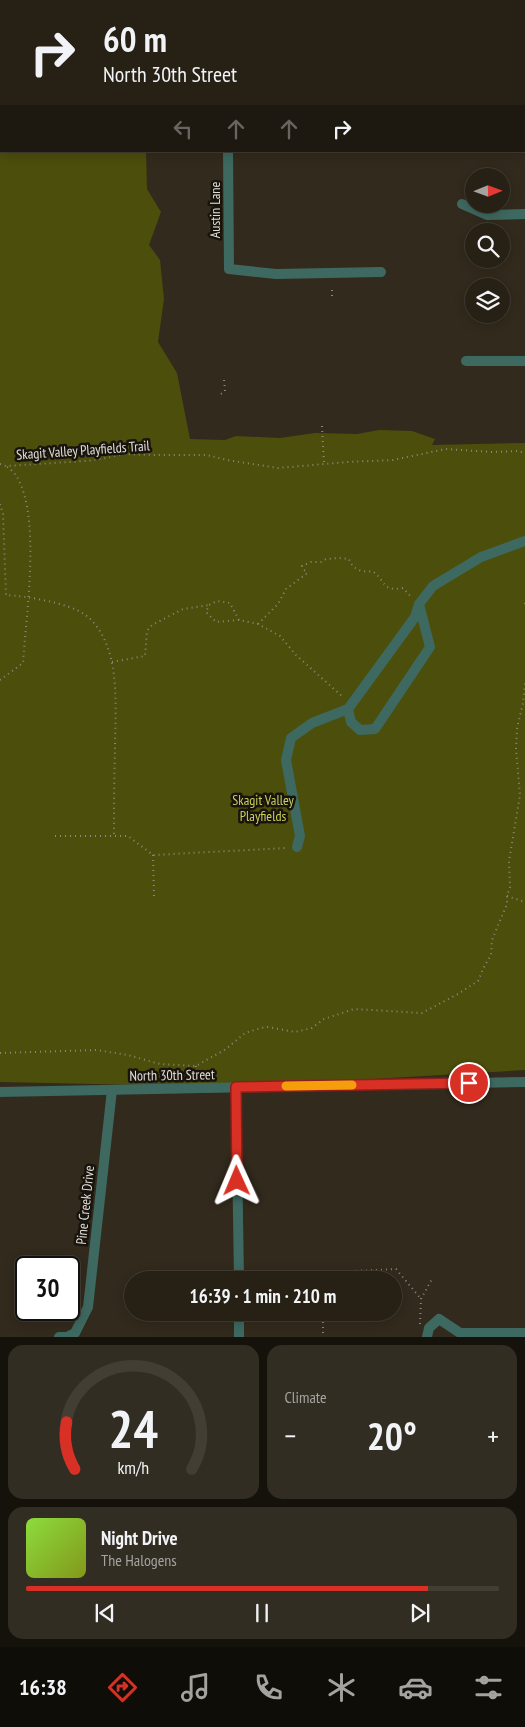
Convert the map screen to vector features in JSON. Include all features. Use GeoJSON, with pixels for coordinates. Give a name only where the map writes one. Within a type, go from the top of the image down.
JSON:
{"type":"FeatureCollection","features":[{"type":"Feature","properties":{"kind":"street","name":"Austin Lane"},"geometry":{"type":"LineString","coordinates":[[228,152],[229,269],[276,274],[381,272]]}},
{"type":"Feature","properties":{"kind":"street"},"geometry":{"type":"LineString","coordinates":[[462,204],[487,215],[525,214]]}},
{"type":"Feature","properties":{"kind":"street"},"geometry":{"type":"LineString","coordinates":[[466,361],[525,361]]}},
{"type":"Feature","properties":{"kind":"street"},"geometry":{"type":"LineString","coordinates":[[297,847],[300,836],[286,760],[291,738],[312,723],[350,707],[415,617],[419,604],[433,586],[481,557],[525,541]]}},
{"type":"Feature","properties":{"kind":"street"},"geometry":{"type":"LineString","coordinates":[[350,707],[351,722],[360,730],[375,729],[430,647],[419,604]]}},
{"type":"Feature","properties":{"kind":"street","name":"North 30th Street"},"geometry":{"type":"LineString","coordinates":[[0,1092],[525,1082]]}},
{"type":"Feature","properties":{"kind":"street"},"geometry":{"type":"LineString","coordinates":[[236,1087],[239,1271]]}},
{"type":"Feature","properties":{"kind":"street","name":"Pine Creek Drive"},"geometry":{"type":"LineString","coordinates":[[58,1337],[67,1337],[75,1333],[88,1307],[112,1090]]}},
{"type":"Feature","properties":{"kind":"street"},"geometry":{"type":"LineString","coordinates":[[427,1337],[429,1328],[439,1319],[458,1335],[525,1333]]}},
{"type":"Feature","properties":{"kind":"street"},"geometry":{"type":"LineString","coordinates":[[239,1321],[239,1337]]}},
{"type":"Feature","properties":{"kind":"path"},"geometry":{"type":"LineString","coordinates":[[332,290],[332,299]]}},
{"type":"Feature","properties":{"kind":"path"},"geometry":{"type":"LineString","coordinates":[[221,394],[225,391],[224,379],[222,377]]}},
{"type":"Feature","properties":{"kind":"path"},"geometry":{"type":"LineString","coordinates":[[322,426],[324,464]]}},
{"type":"Feature","properties":{"kind":"path","name":"Skagit Valley Playfields Trail"},"geometry":{"type":"LineString","coordinates":[[0,464],[6,466],[85,461],[122,454],[207,455],[278,468],[393,460],[446,449],[492,452],[518,451],[525,453]]}},
{"type":"Feature","properties":{"kind":"path"},"geometry":{"type":"LineString","coordinates":[[0,680],[23,663],[30,552],[28,510],[24,491],[17,475],[6,466]]}},
{"type":"Feature","properties":{"kind":"path"},"geometry":{"type":"LineString","coordinates":[[0,504],[3,514],[6,595],[28,597],[84,614],[98,628],[107,644],[115,679],[114,835]]}},
{"type":"Feature","properties":{"kind":"path"},"geometry":{"type":"LineString","coordinates":[[258,624],[278,604],[286,589],[307,571],[302,566],[326,559],[348,559],[350,564],[359,570],[366,573],[372,571],[377,574],[385,586],[393,590],[403,588],[419,604]]}},
{"type":"Feature","properties":{"kind":"path"},"geometry":{"type":"LineString","coordinates":[[112,662],[145,656],[147,631],[152,625],[183,609],[217,601],[230,603],[239,620]]}},
{"type":"Feature","properties":{"kind":"path"},"geometry":{"type":"LineString","coordinates":[[209,604],[206,612],[216,622],[239,620],[258,624],[280,636],[296,655],[350,707]]}},
{"type":"Feature","properties":{"kind":"path"},"geometry":{"type":"LineString","coordinates":[[0,1053],[96,1050],[128,1055],[160,1064],[196,1066],[226,1049],[245,1033],[261,1028],[268,1027],[295,1032],[312,1028],[324,1019],[354,1009],[422,1013],[478,981],[491,955],[492,940],[507,904],[510,887],[509,861],[520,795],[516,749],[517,728],[523,703],[525,683]]}},
{"type":"Feature","properties":{"kind":"path"},"geometry":{"type":"LineString","coordinates":[[55,836],[128,836],[153,855],[297,847]]}},
{"type":"Feature","properties":{"kind":"path"},"geometry":{"type":"LineString","coordinates":[[153,855],[154,897]]}},
{"type":"Feature","properties":{"kind":"path"},"geometry":{"type":"LineString","coordinates":[[507,896],[525,902]]}},
{"type":"Feature","properties":{"kind":"path"},"geometry":{"type":"LineString","coordinates":[[352,1271],[396,1269],[398,1271]]}},
{"type":"Feature","properties":{"kind":"path"},"geometry":{"type":"LineString","coordinates":[[402,1276],[421,1298]]}},
{"type":"Feature","properties":{"kind":"path"},"geometry":{"type":"LineString","coordinates":[[420,1327],[421,1298],[432,1279]]}},
{"type":"Feature","properties":{"kind":"path"},"geometry":{"type":"LineString","coordinates":[[323,1321],[323,1337]]}},
{"type":"Feature","properties":{"kind":"green space","name":"Skagit Valley Playfields"},"geometry":{"type":"Polygon","coordinates":[[[0,152],[146,152],[147,189],[161,212],[149,245],[160,260],[164,299],[158,342],[177,373],[190,439],[225,440],[236,436],[280,438],[315,433],[357,434],[379,430],[412,431],[435,439],[432,445],[525,443],[525,1070],[236,1087],[0,1082],[0,152]]]}},
{"type":"Feature","properties":{"kind":"slow traffic"},"geometry":{"type":"LineString","coordinates":[[286,1086],[352,1085]]}},
{"type":"Feature","properties":{"kind":"route"},"geometry":{"type":"LineString","coordinates":[[237,1181],[236,1087],[469,1083]]}}]}
